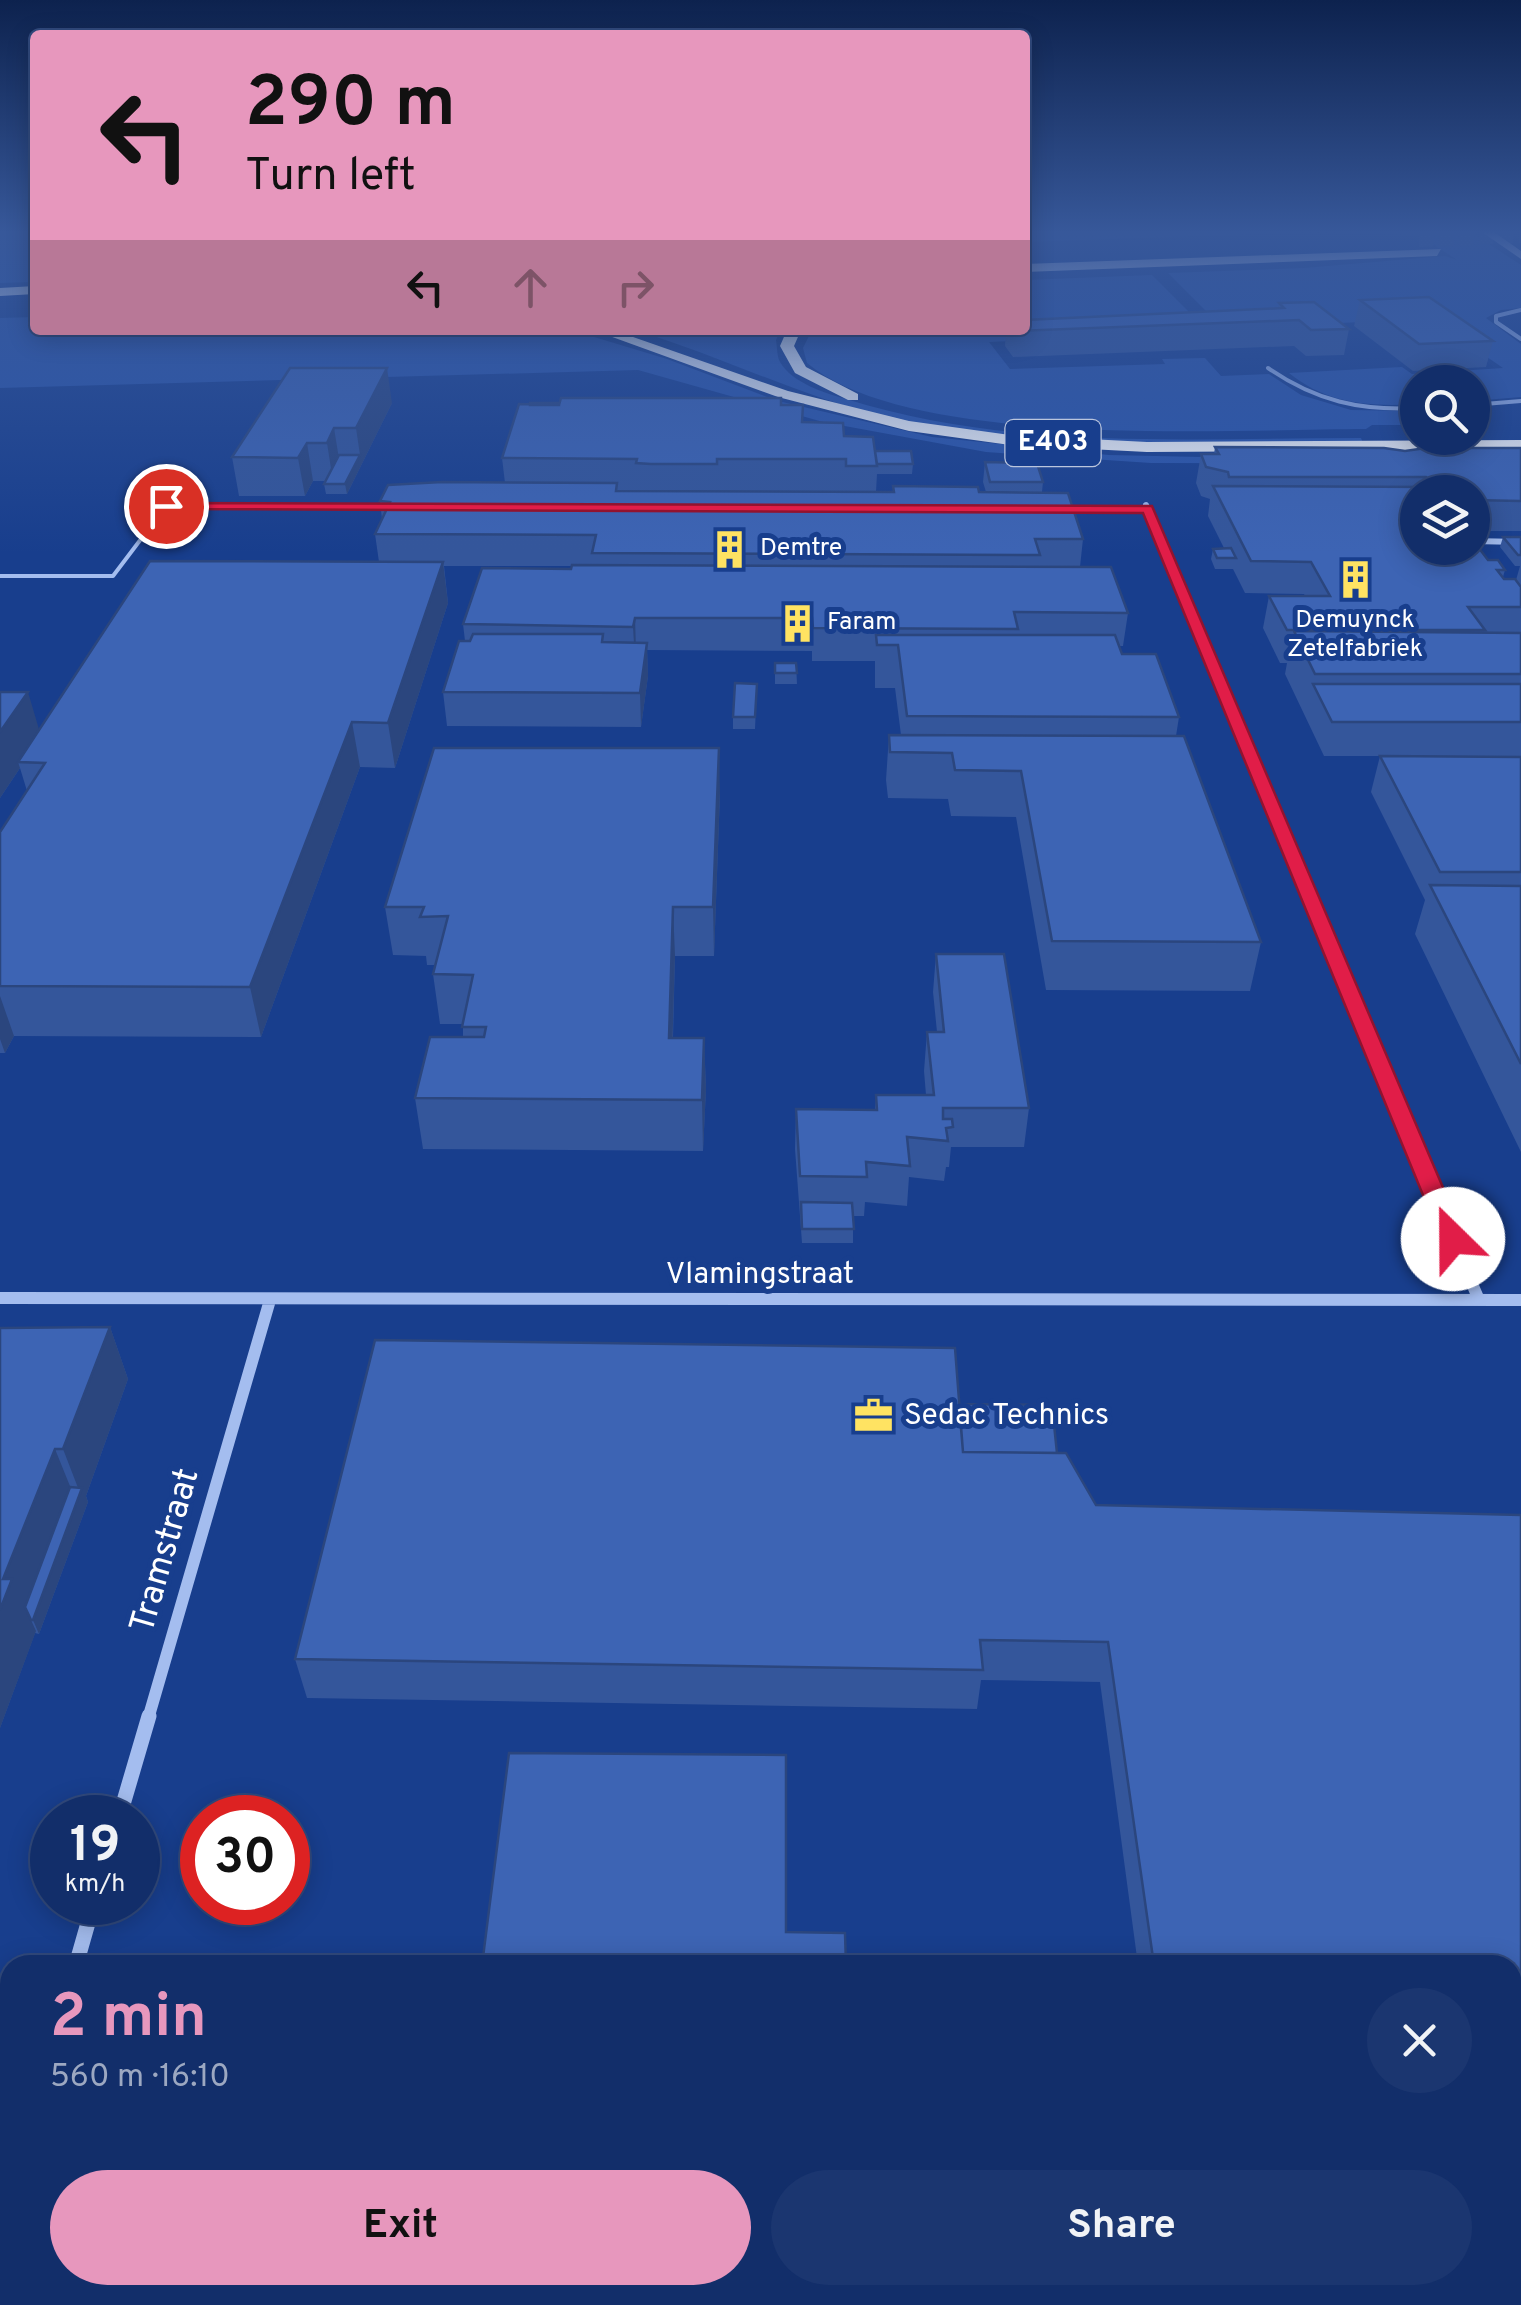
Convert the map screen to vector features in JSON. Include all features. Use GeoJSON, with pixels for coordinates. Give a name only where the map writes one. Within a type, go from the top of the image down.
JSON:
{"type":"FeatureCollection","features":[{"type":"Feature","properties":{"kind":"highway","name":"E403"},"geometry":{"type":"LineString","coordinates":[[622,338],[801,399],[909,426],[1010,440],[1147,447],[1521,444]]}},
{"type":"Feature","properties":{"kind":"highway","name":"E403"},"geometry":{"type":"LineString","coordinates":[[791,338],[787,346],[793,359],[800,370],[818,382],[898,410],[948,420],[1101,433],[1400,434]]}},
{"type":"Feature","properties":{"kind":"highway"},"geometry":{"type":"LineString","coordinates":[[1490,434],[1521,434]]}},
{"type":"Feature","properties":{"kind":"street"},"geometry":{"type":"LineString","coordinates":[[1147,507],[1479,1300]]}},
{"type":"Feature","properties":{"kind":"street"},"geometry":{"type":"LineString","coordinates":[[1490,541],[1521,542]]}},
{"type":"Feature","properties":{"kind":"street","name":"Vlamingstraat"},"geometry":{"type":"LineString","coordinates":[[0,1298],[1521,1300]]}},
{"type":"Feature","properties":{"kind":"street","name":"Tramstraat"},"geometry":{"type":"LineString","coordinates":[[126,1795],[270,1300]]}},
{"type":"Feature","properties":{"kind":"street"},"geometry":{"type":"LineString","coordinates":[[79,1955],[87,1925]]}},
{"type":"Feature","properties":{"kind":"lane"},"geometry":{"type":"LineString","coordinates":[[1268,368],[1303,394],[1320,400],[1400,408]]}},
{"type":"Feature","properties":{"kind":"lane"},"geometry":{"type":"LineString","coordinates":[[1490,404],[1521,401]]}},
{"type":"Feature","properties":{"kind":"lane"},"geometry":{"type":"LineString","coordinates":[[0,576],[113,576],[166,506],[397,508]]}},
{"type":"Feature","properties":{"kind":"lane"},"geometry":{"type":"LineString","coordinates":[[1061,510],[1147,507]]}},
{"type":"Feature","properties":{"kind":"shaded area"},"geometry":{"type":"Polygon","coordinates":[[[0,338],[596,338],[667,359],[778,401],[932,437],[1109,455],[1521,464],[1151,463],[986,452],[823,422],[638,370],[0,388],[0,338]]]}},
{"type":"Feature","properties":{"kind":"shaded area"},"geometry":{"type":"Polygon","coordinates":[[[657,338],[777,338],[780,362],[792,376],[810,386],[909,416],[972,427],[1102,438],[1361,438],[1363,443],[1123,444],[1003,437],[944,429],[853,408],[657,338]]]}},
{"type":"Feature","properties":{"kind":"shaded area"},"geometry":{"type":"Polygon","coordinates":[[[808,338],[1102,338],[989,342],[1010,369],[1165,364],[1162,359],[1205,358],[1221,376],[1269,374],[1301,395],[1351,410],[1400,411],[1400,425],[1372,425],[1366,429],[1157,431],[994,422],[919,410],[855,391],[807,363],[803,348],[808,338]]]}},
{"type":"Feature","properties":{"kind":"shaded area"},"geometry":{"type":"Polygon","coordinates":[[[1459,338],[1512,338],[1521,344],[1521,397],[1490,400],[1490,369],[1503,368],[1459,338]]]}},
{"type":"Feature","properties":{"kind":"shaded area"},"geometry":{"type":"Polygon","coordinates":[[[1400,367],[1400,404],[1366,404],[1334,397],[1289,373],[1400,367]]]}},
{"type":"Feature","properties":{"kind":"building"},"geometry":{"type":"Polygon","coordinates":[[[1410,338],[1488,338],[1493,341],[1419,344],[1410,338]]]}},
{"type":"Feature","properties":{"kind":"building"},"geometry":{"type":"Polygon","coordinates":[[[290,368],[387,368],[356,428],[334,428],[327,443],[307,443],[298,458],[232,457],[290,368]]]}},
{"type":"Feature","properties":{"kind":"building"},"geometry":{"type":"Polygon","coordinates":[[[561,398],[781,398],[781,405],[803,405],[802,422],[843,423],[844,436],[873,437],[877,466],[846,466],[846,459],[717,459],[717,464],[651,464],[636,463],[637,459],[502,458],[519,404],[559,405],[561,398]]]}},
{"type":"Feature","properties":{"kind":"building"},"geometry":{"type":"Polygon","coordinates":[[[1215,447],[1384,448],[1400,450],[1400,455],[1490,455],[1490,448],[1521,448],[1521,501],[1490,500],[1490,475],[1229,477],[1228,472],[1206,467],[1201,454],[1219,454],[1215,447]]]}},
{"type":"Feature","properties":{"kind":"building"},"geometry":{"type":"Polygon","coordinates":[[[875,451],[911,451],[913,464],[877,464],[875,451]]]}},
{"type":"Feature","properties":{"kind":"building"},"geometry":{"type":"Polygon","coordinates":[[[339,455],[360,455],[345,484],[324,484],[339,455]]]}},
{"type":"Feature","properties":{"kind":"building"},"geometry":{"type":"Polygon","coordinates":[[[985,462],[1037,463],[1043,482],[990,482],[985,462]]]}},
{"type":"Feature","properties":{"kind":"building"},"geometry":{"type":"Polygon","coordinates":[[[617,483],[616,491],[894,492],[893,486],[1068,493],[1083,539],[1035,539],[1040,555],[592,553],[596,535],[375,534],[390,502],[380,501],[388,485],[617,483]]]}},
{"type":"Feature","properties":{"kind":"building"},"geometry":{"type":"Polygon","coordinates":[[[1213,486],[1400,487],[1400,565],[1490,565],[1490,560],[1498,560],[1505,570],[1497,570],[1504,579],[1515,579],[1521,587],[1521,607],[1468,607],[1485,630],[1287,630],[1269,596],[1330,596],[1311,562],[1251,561],[1213,486]]]}},
{"type":"Feature","properties":{"kind":"building"},"geometry":{"type":"Polygon","coordinates":[[[1503,537],[1521,537],[1521,555],[1518,555],[1503,537]]]}},
{"type":"Feature","properties":{"kind":"building"},"geometry":{"type":"Polygon","coordinates":[[[1231,548],[1236,558],[1217,558],[1213,549],[1231,548]]]}},
{"type":"Feature","properties":{"kind":"building"},"geometry":{"type":"Polygon","coordinates":[[[150,561],[443,562],[388,723],[352,722],[250,987],[0,986],[0,832],[45,763],[18,762],[150,561]]]}},
{"type":"Feature","properties":{"kind":"building"},"geometry":{"type":"Polygon","coordinates":[[[572,565],[1111,567],[1128,613],[1014,612],[1018,629],[813,628],[812,618],[635,618],[633,627],[463,624],[482,568],[571,569],[572,565]]]}},
{"type":"Feature","properties":{"kind":"building"},"geometry":{"type":"Polygon","coordinates":[[[1294,631],[1521,633],[1521,674],[1315,674],[1294,631]]]}},
{"type":"Feature","properties":{"kind":"building"},"geometry":{"type":"Polygon","coordinates":[[[473,634],[603,634],[602,642],[647,643],[640,693],[443,692],[459,641],[470,641],[473,634]]]}},
{"type":"Feature","properties":{"kind":"building"},"geometry":{"type":"Polygon","coordinates":[[[876,635],[1115,635],[1122,654],[1156,654],[1179,717],[907,716],[898,645],[877,645],[876,635]]]}},
{"type":"Feature","properties":{"kind":"building"},"geometry":{"type":"Polygon","coordinates":[[[775,663],[796,663],[797,673],[775,673],[775,663]]]}},
{"type":"Feature","properties":{"kind":"building"},"geometry":{"type":"Polygon","coordinates":[[[735,683],[757,684],[755,717],[733,717],[735,683]]]}},
{"type":"Feature","properties":{"kind":"building"},"geometry":{"type":"Polygon","coordinates":[[[1313,684],[1521,684],[1521,722],[1332,722],[1313,684]]]}},
{"type":"Feature","properties":{"kind":"building"},"geometry":{"type":"Polygon","coordinates":[[[0,692],[28,692],[0,732],[0,692]]]}},
{"type":"Feature","properties":{"kind":"building"},"geometry":{"type":"Polygon","coordinates":[[[889,735],[1184,736],[1261,942],[1052,941],[1021,771],[955,770],[952,753],[890,752],[889,735]]]}},
{"type":"Feature","properties":{"kind":"building"},"geometry":{"type":"Polygon","coordinates":[[[434,748],[719,748],[713,907],[673,907],[669,1038],[704,1038],[702,1100],[415,1098],[430,1037],[484,1037],[486,1027],[462,1027],[473,975],[433,974],[448,916],[420,917],[424,907],[385,907],[434,748]]]}},
{"type":"Feature","properties":{"kind":"building"},"geometry":{"type":"Polygon","coordinates":[[[1380,756],[1521,757],[1521,872],[1440,872],[1380,756]]]}},
{"type":"Feature","properties":{"kind":"building"},"geometry":{"type":"Polygon","coordinates":[[[1430,885],[1521,886],[1521,1064],[1430,885]]]}},
{"type":"Feature","properties":{"kind":"building"},"geometry":{"type":"Polygon","coordinates":[[[936,954],[1004,954],[1029,1108],[943,1108],[943,1119],[952,1119],[953,1127],[946,1128],[948,1141],[907,1137],[910,1166],[866,1162],[867,1177],[800,1176],[796,1109],[877,1110],[876,1095],[934,1095],[927,1032],[944,1032],[936,954]]]}},
{"type":"Feature","properties":{"kind":"building"},"geometry":{"type":"Polygon","coordinates":[[[801,1202],[852,1203],[854,1229],[802,1229],[801,1202]]]}},
{"type":"Feature","properties":{"kind":"building"},"geometry":{"type":"Polygon","coordinates":[[[110,1327],[63,1449],[55,1449],[3,1579],[12,1579],[0,1610],[0,1328],[110,1327]]]}},
{"type":"Feature","properties":{"kind":"building"},"geometry":{"type":"Polygon","coordinates":[[[375,1340],[955,1348],[963,1452],[1066,1453],[1096,1505],[1521,1515],[1521,1955],[1153,1955],[1108,1642],[980,1640],[983,1670],[295,1659],[375,1340]]]}},
{"type":"Feature","properties":{"kind":"building"},"geometry":{"type":"Polygon","coordinates":[[[959,1404],[1052,1405],[1057,1453],[963,1452],[959,1404]]]}},
{"type":"Feature","properties":{"kind":"building"},"geometry":{"type":"Polygon","coordinates":[[[70,1487],[82,1488],[31,1620],[25,1607],[70,1487]]]}},
{"type":"Feature","properties":{"kind":"building"},"geometry":{"type":"Polygon","coordinates":[[[509,1753],[786,1755],[786,1932],[845,1933],[846,1955],[483,1955],[509,1753]]]}},
{"type":"Feature","properties":{"kind":"place","name":"Demtre"},"geometry":{"type":"Point","coordinates":[730,549]}},
{"type":"Feature","properties":{"kind":"place","name":"Demuynck Zetelfabriek"},"geometry":{"type":"Point","coordinates":[1355,580]}},
{"type":"Feature","properties":{"kind":"place","name":"Faram"},"geometry":{"type":"Point","coordinates":[797,623]}},
{"type":"Feature","properties":{"kind":"place","name":"Sedac Technics"},"geometry":{"type":"Point","coordinates":[874,1416]}},
{"type":"Feature","properties":{"kind":"route"},"geometry":{"type":"LineString","coordinates":[[166,506],[1148,509],[1453,1239]]}}]}
